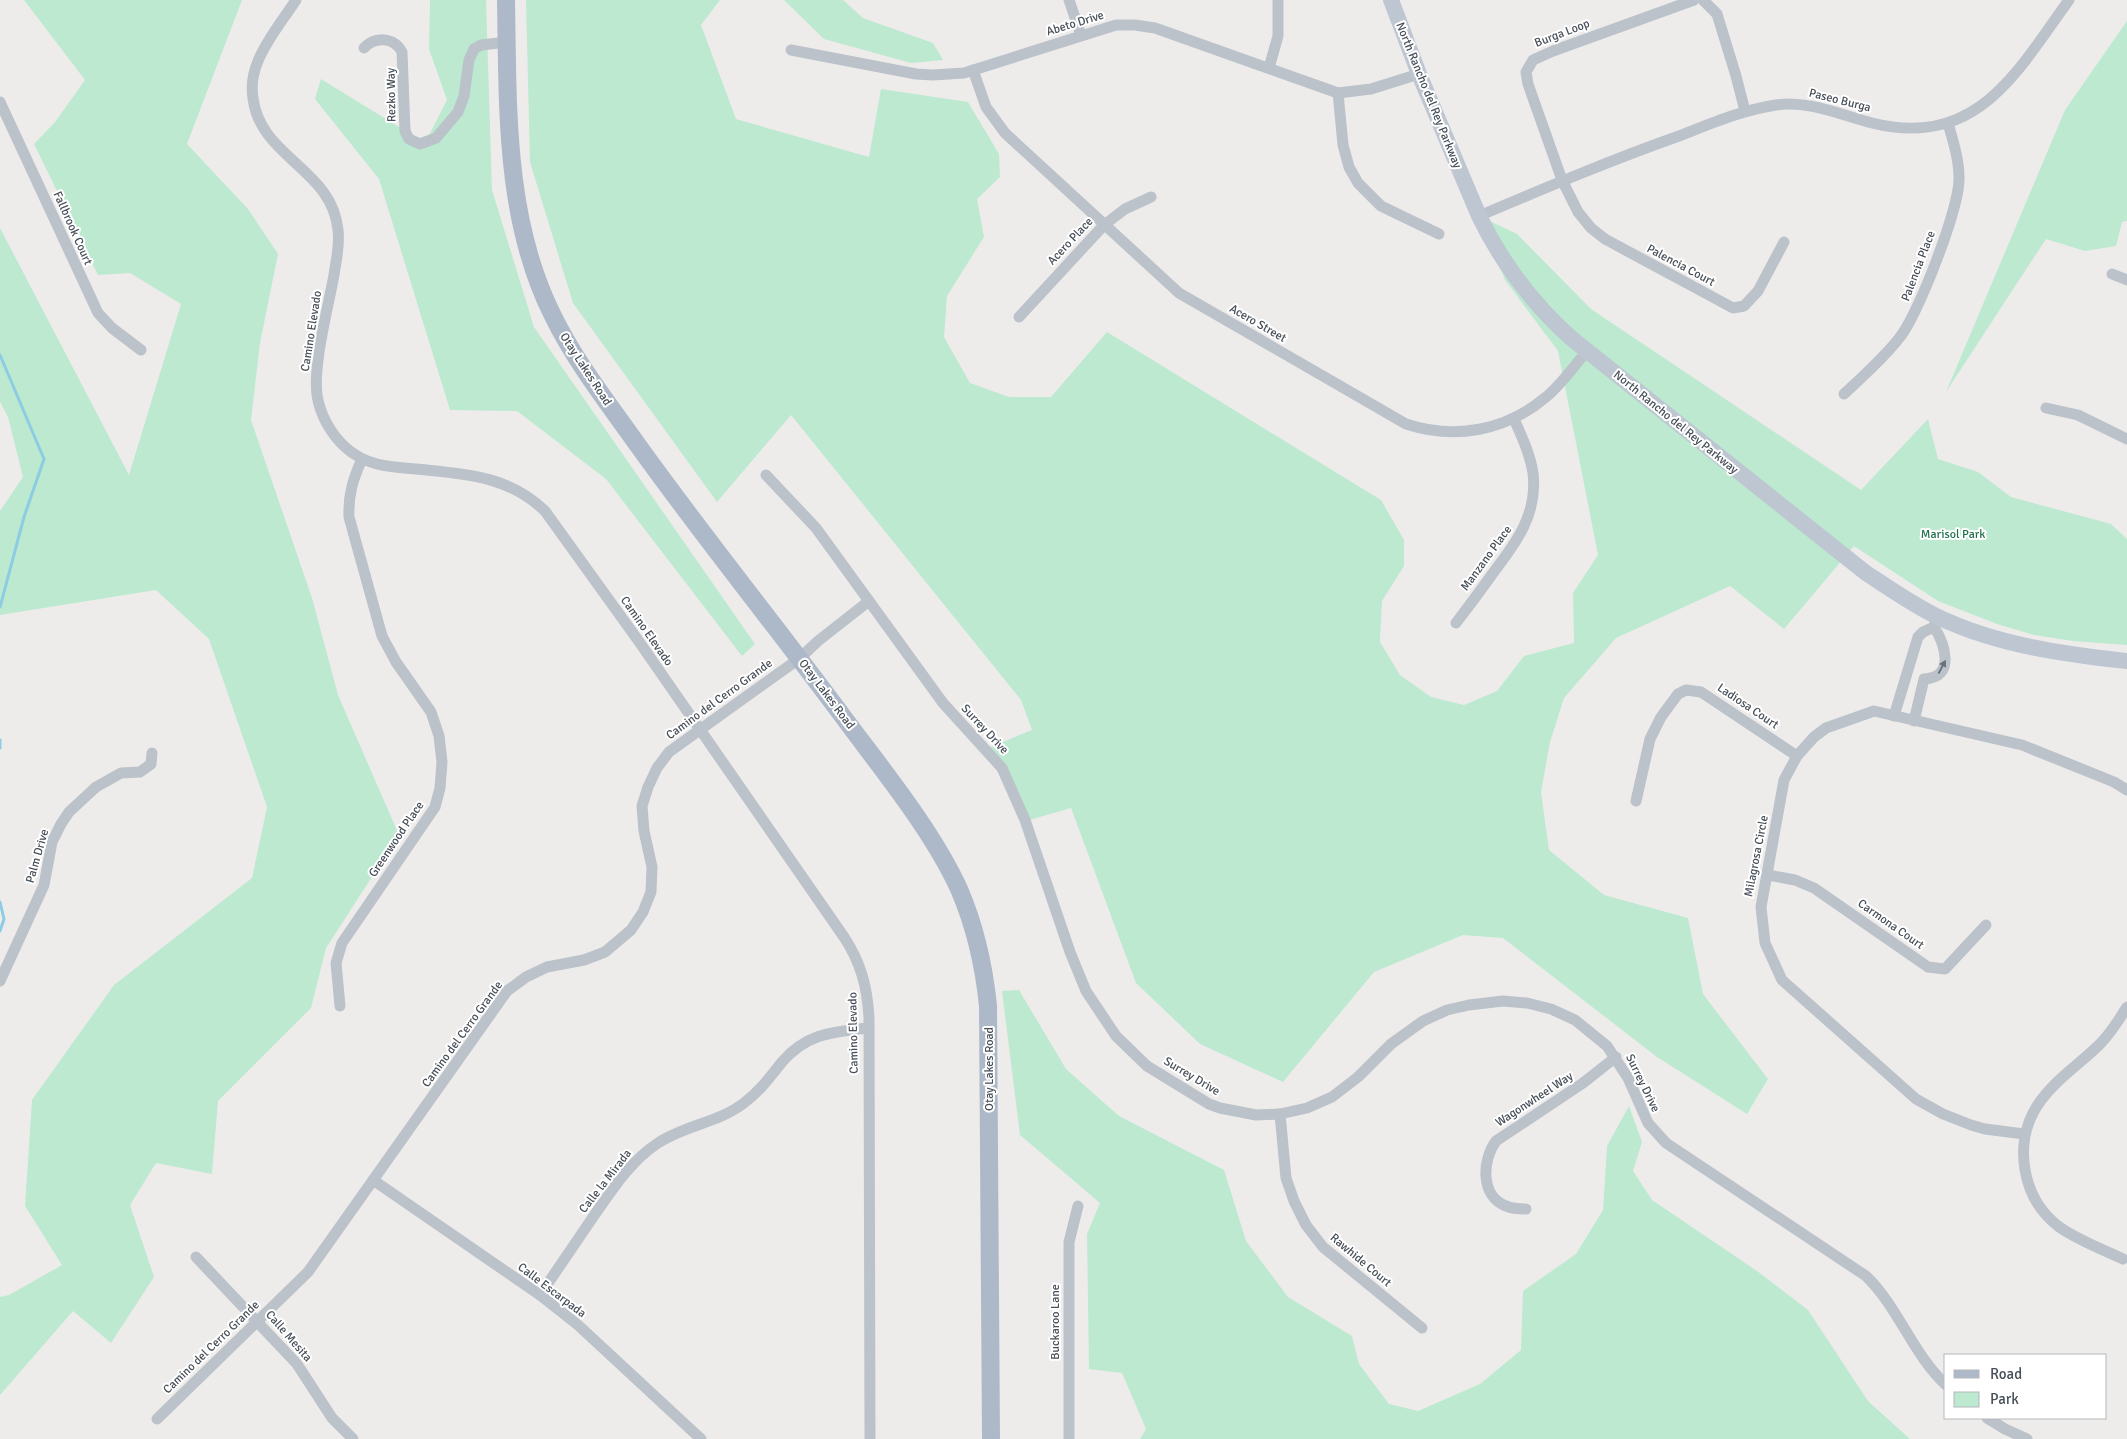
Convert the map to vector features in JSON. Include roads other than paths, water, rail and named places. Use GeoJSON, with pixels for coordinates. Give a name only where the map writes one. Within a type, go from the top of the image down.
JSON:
{"type":"FeatureCollection","features":[{"type":"Feature","properties":{"kind":"main road","name":"Otay Lakes Road"},"geometry":{"type":"LineString","coordinates":[[506,0],[509,143],[523,232],[552,315],[576,357],[653,467],[800,658],[871,754],[939,852],[960,891],[979,949],[988,1006],[991,1439]]}},
{"type":"Feature","properties":{"kind":"street","name":"Camino Elevado"},"geometry":{"type":"LineString","coordinates":[[296,0],[258,60],[252,86],[254,108],[262,128],[271,141],[317,182],[323,190],[336,218],[339,246],[318,365],[317,393],[322,412],[331,430],[345,446],[362,459],[385,467],[450,472],[488,478],[518,490],[537,503],[552,520],[854,953],[866,986],[868,1028],[870,1439]]}},
{"type":"Feature","properties":{"kind":"street"},"geometry":{"type":"LineString","coordinates":[[1069,0],[1081,35]]}},
{"type":"Feature","properties":{"kind":"street"},"geometry":{"type":"LineString","coordinates":[[1269,68],[1278,36],[1278,0]]}},
{"type":"Feature","properties":{"kind":"street","name":"North Rancho del Rey Parkway"},"geometry":{"type":"LineString","coordinates":[[1391,0],[1419,74],[1479,216],[1501,256],[1528,293],[1556,324],[1587,351],[1866,573],[1935,622],[1964,628],[2010,643],[2067,654],[2127,661]]}},
{"type":"Feature","properties":{"kind":"street","name":"Burga Loop"},"geometry":{"type":"LineString","coordinates":[[1562,180],[1528,84],[1526,72],[1533,60],[1546,53],[1694,0]]}},
{"type":"Feature","properties":{"kind":"street"},"geometry":{"type":"LineString","coordinates":[[1703,0],[1717,14],[1745,111]]}},
{"type":"Feature","properties":{"kind":"street","name":"Paseo Burga"},"geometry":{"type":"LineString","coordinates":[[1479,216],[1562,180],[1745,111],[1777,104],[1800,104],[1894,128],[1922,128],[1948,123],[1978,108],[2009,81],[2070,0]]}},
{"type":"Feature","properties":{"kind":"street","name":"Abeto Drive"},"geometry":{"type":"LineString","coordinates":[[791,50],[916,74],[940,75],[973,70],[1116,25],[1148,27],[1338,92],[1371,89],[1419,74]]}},
{"type":"Feature","properties":{"kind":"street","name":"Rezko Way"},"geometry":{"type":"LineString","coordinates":[[364,48],[370,42],[384,40],[397,44],[402,52],[405,132],[409,139],[420,144],[436,138],[458,112],[464,96],[469,60],[474,49],[481,45],[507,42]]}},
{"type":"Feature","properties":{"kind":"street","name":"Acero Street"},"geometry":{"type":"LineString","coordinates":[[973,70],[986,107],[1005,134],[1180,293],[1393,418],[1420,429],[1447,433],[1482,430],[1514,419],[1547,397],[1587,351]]}},
{"type":"Feature","properties":{"kind":"street"},"geometry":{"type":"LineString","coordinates":[[1338,92],[1343,145],[1349,167],[1358,183],[1381,206],[1439,234]]}},
{"type":"Feature","properties":{"kind":"street","name":"Fallbrook Court"},"geometry":{"type":"LineString","coordinates":[[0,102],[98,313],[112,328],[141,350]]}},
{"type":"Feature","properties":{"kind":"street","name":"Palencia Place"},"geometry":{"type":"LineString","coordinates":[[1844,394],[1901,337],[1914,317],[1954,210],[1959,180],[1957,153],[1948,123]]}},
{"type":"Feature","properties":{"kind":"street","name":"Palencia Court"},"geometry":{"type":"LineString","coordinates":[[1562,180],[1578,212],[1598,234],[1734,308],[1744,306],[1758,291],[1784,242]]}},
{"type":"Feature","properties":{"kind":"street","name":"Acero Place"},"geometry":{"type":"LineString","coordinates":[[1019,316],[1104,225],[1125,209],[1151,197]]}},
{"type":"Feature","properties":{"kind":"street"},"geometry":{"type":"LineString","coordinates":[[2112,274],[2127,280]]}},
{"type":"Feature","properties":{"kind":"street"},"geometry":{"type":"LineString","coordinates":[[2046,408],[2078,415],[2127,439]]}},
{"type":"Feature","properties":{"kind":"street","name":"Manzano Place"},"geometry":{"type":"LineString","coordinates":[[1456,623],[1521,534],[1529,517],[1533,498],[1533,475],[1528,452],[1514,419]]}},
{"type":"Feature","properties":{"kind":"street","name":"Greenwood Place"},"geometry":{"type":"LineString","coordinates":[[340,1006],[336,962],[342,943],[435,808],[441,775],[441,749],[435,723],[430,712],[396,662],[382,636],[349,517],[348,502],[352,480],[362,459]]}},
{"type":"Feature","properties":{"kind":"street","name":"Surrey Drive"},"geometry":{"type":"LineString","coordinates":[[766,475],[816,528],[943,703],[1002,768],[1025,820],[1070,952],[1086,992],[1116,1036],[1147,1066],[1209,1104],[1244,1114],[1280,1114],[1307,1108],[1332,1096],[1358,1078],[1391,1044],[1423,1021],[1447,1010],[1469,1005],[1515,1002],[1551,1009],[1597,1036],[1616,1057],[1628,1078],[1642,1114],[1660,1137],[1680,1153],[1840,1257],[1866,1276],[1888,1300],[1923,1360],[1944,1383]]}},
{"type":"Feature","properties":{"kind":"street","name":"Camino del Cerro Grande"},"geometry":{"type":"LineString","coordinates":[[157,1419],[308,1272],[507,992],[526,977],[542,969],[584,960],[605,952],[623,938],[637,922],[651,892],[652,868],[644,831],[642,806],[652,777],[669,752],[800,658],[818,641],[869,601]]}},
{"type":"Feature","properties":{"kind":"street"},"geometry":{"type":"LineString","coordinates":[[1894,716],[1906,674],[1918,637],[1935,622],[1944,643],[1946,658],[1943,668],[1937,675],[1924,680],[1906,674]]}},
{"type":"Feature","properties":{"kind":"street"},"geometry":{"type":"LineString","coordinates":[[1914,721],[1924,680]]}},
{"type":"Feature","properties":{"kind":"street","name":"Ladiosa Court"},"geometry":{"type":"LineString","coordinates":[[1636,801],[1650,739],[1666,709],[1678,694],[1686,690],[1701,692],[1797,756]]}},
{"type":"Feature","properties":{"kind":"street","name":"Milagrosa Circle"},"geometry":{"type":"LineString","coordinates":[[2024,1134],[1985,1129],[1971,1125],[1943,1114],[1916,1099],[1782,980],[1769,954],[1760,907],[1768,874],[1784,780],[1797,756],[1826,728],[1874,711],[2022,745],[2114,782],[2127,790]]}},
{"type":"Feature","properties":{"kind":"street","name":"Palm Drive"},"geometry":{"type":"LineString","coordinates":[[0,981],[44,885],[52,842],[61,824],[70,812],[96,787],[121,773],[140,772],[146,768],[151,764],[152,753]]}},
{"type":"Feature","properties":{"kind":"street","name":"Carmona Court"},"geometry":{"type":"LineString","coordinates":[[1768,874],[1795,880],[1814,888],[1928,967],[1946,969],[1986,925]]}},
{"type":"Feature","properties":{"kind":"street"},"geometry":{"type":"LineString","coordinates":[[2123,1259],[2065,1231],[2044,1212],[2034,1197],[2027,1179],[2024,1160],[2024,1134],[2037,1106],[2052,1088],[2101,1044],[2115,1028],[2127,1007]]}},
{"type":"Feature","properties":{"kind":"street","name":"Calle la Mirada"},"geometry":{"type":"LineString","coordinates":[[540,1295],[605,1201],[642,1154],[674,1133],[713,1120],[742,1105],[767,1083],[782,1061],[805,1042],[825,1032],[868,1028]]}},
{"type":"Feature","properties":{"kind":"street","name":"Wagonwheel Way"},"geometry":{"type":"LineString","coordinates":[[1526,1209],[1506,1207],[1492,1194],[1485,1172],[1487,1158],[1492,1146],[1496,1141],[1583,1083],[1616,1057]]}},
{"type":"Feature","properties":{"kind":"street","name":"Rawhide Court"},"geometry":{"type":"LineString","coordinates":[[1280,1114],[1286,1178],[1294,1201],[1306,1225],[1323,1247],[1422,1328]]}},
{"type":"Feature","properties":{"kind":"street","name":"Calle Escarpada"},"geometry":{"type":"LineString","coordinates":[[373,1180],[540,1295],[578,1325],[701,1439]]}},
{"type":"Feature","properties":{"kind":"street","name":"Buckaroo Lane"},"geometry":{"type":"LineString","coordinates":[[1069,1439],[1069,1242],[1078,1206]]}},
{"type":"Feature","properties":{"kind":"street","name":"Calle Mesita"},"geometry":{"type":"LineString","coordinates":[[196,1257],[297,1364],[332,1418],[352,1439]]}},
{"type":"Feature","properties":{"kind":"street"},"geometry":{"type":"LineString","coordinates":[[1989,1419],[2027,1439]]}},
{"type":"Feature","properties":{"kind":"waterway"},"geometry":{"type":"LineString","coordinates":[[0,355],[44,459],[24,517],[0,607]]}},
{"type":"Feature","properties":{"kind":"waterway"},"geometry":{"type":"LineString","coordinates":[[0,740],[0,748]]}},
{"type":"Feature","properties":{"kind":"waterway"},"geometry":{"type":"LineString","coordinates":[[0,902],[4,919],[0,931]]}},
{"type":"Feature","properties":{"kind":"park label","name":"Marisol Park"},"geometry":{"type":"Point","coordinates":[1953,534]}}]}
